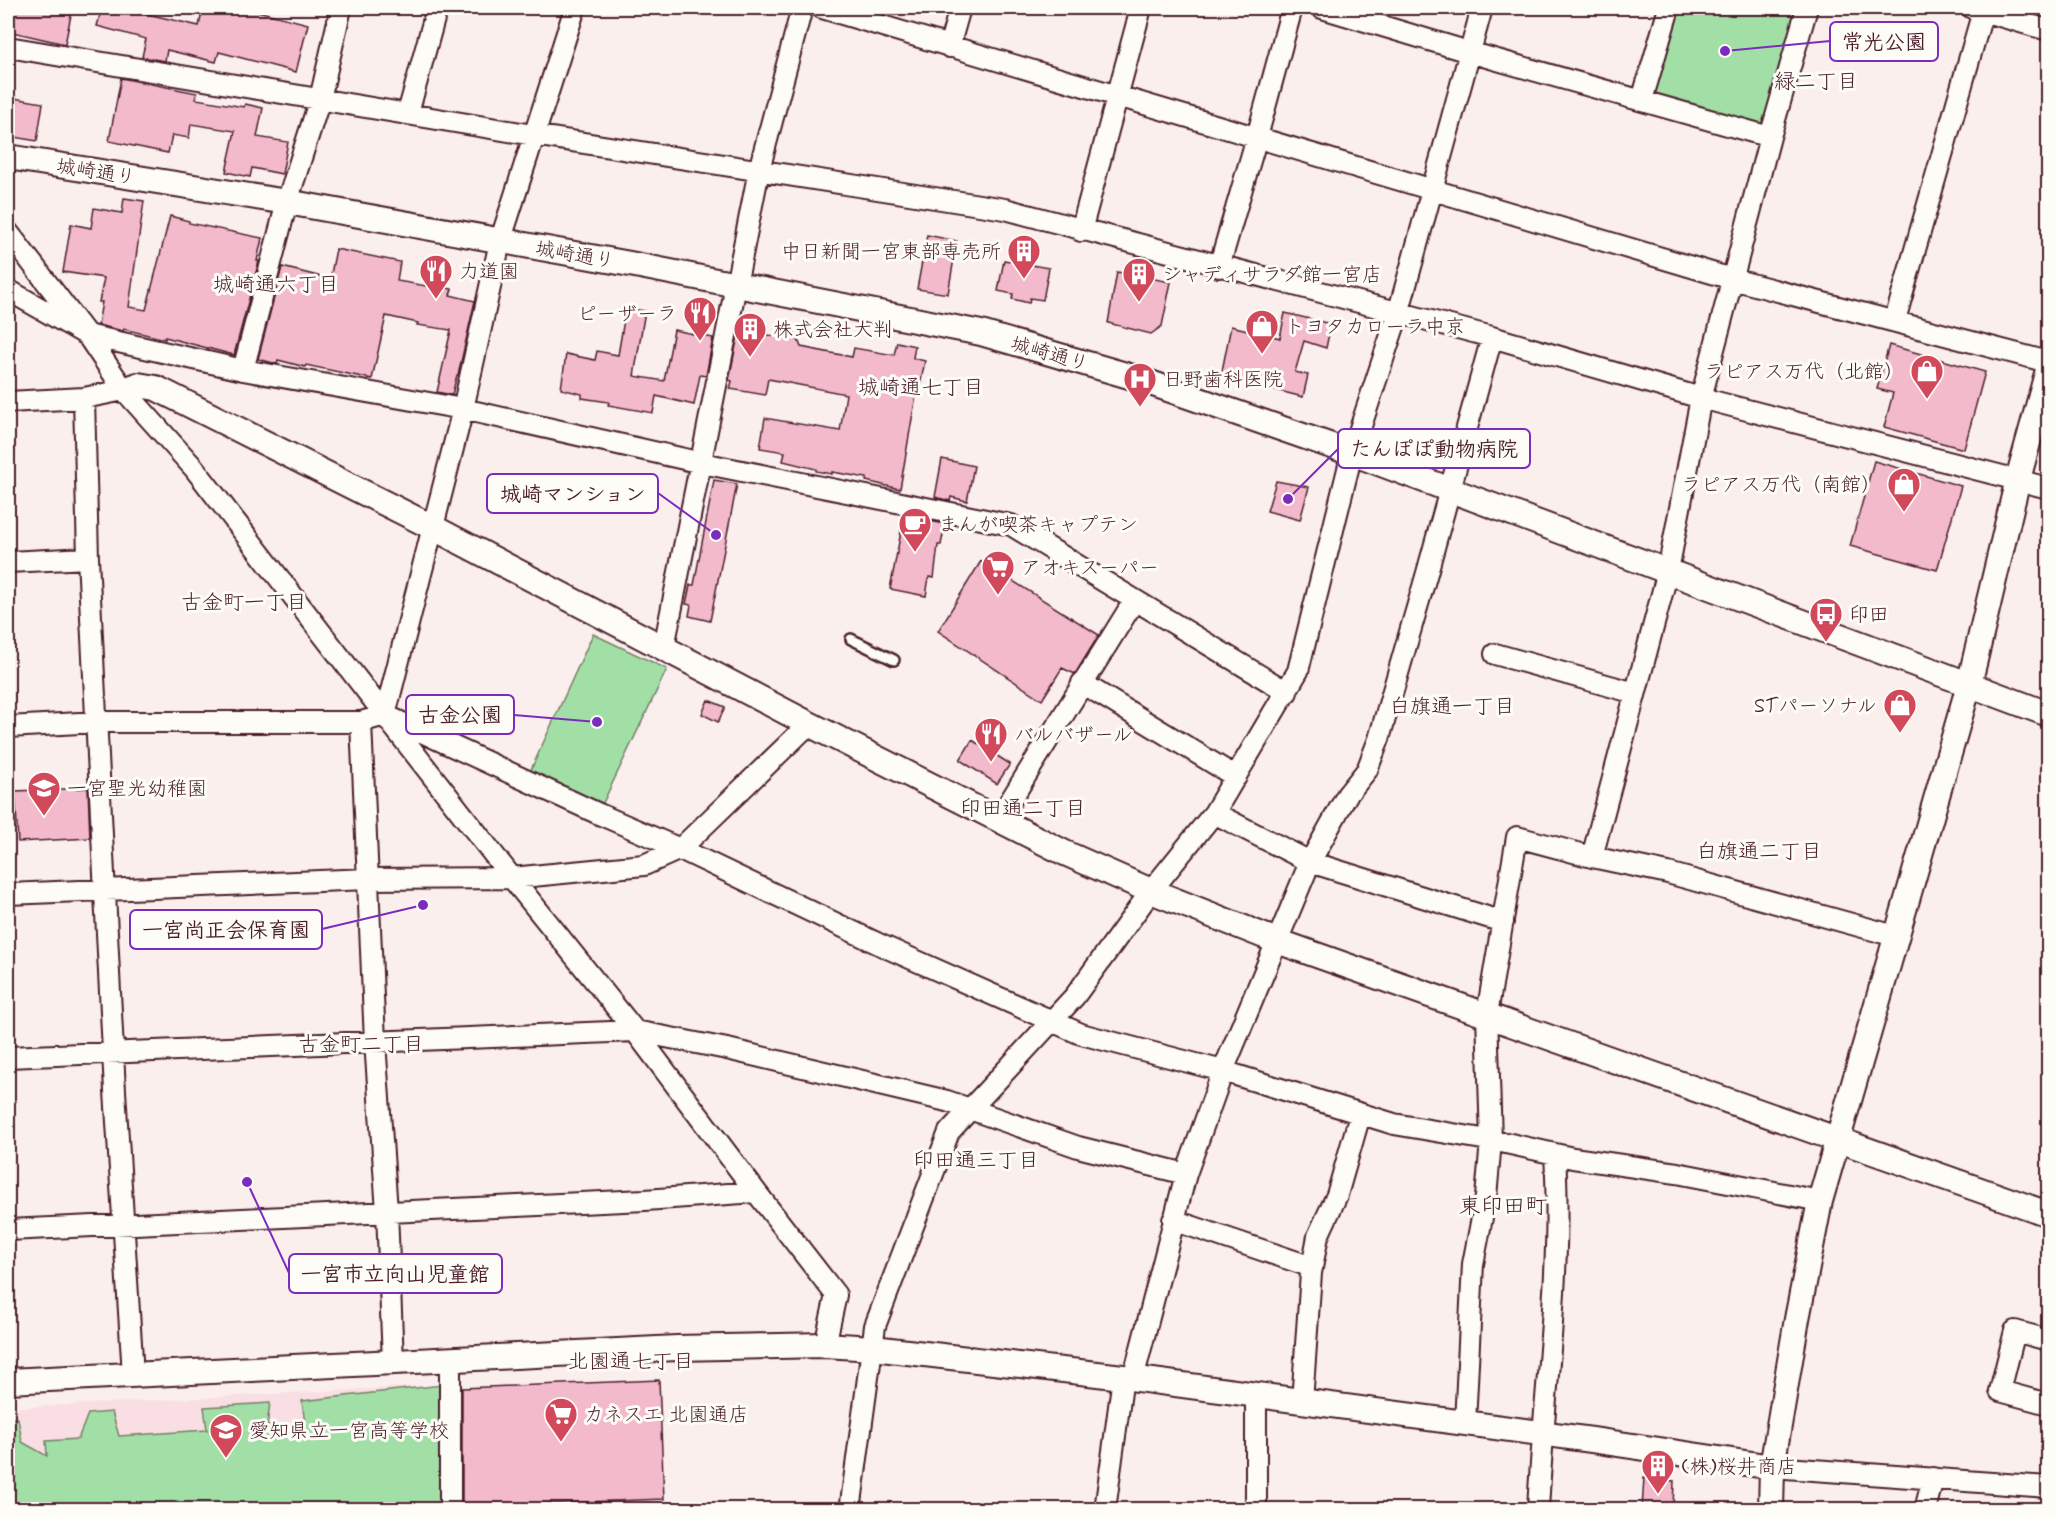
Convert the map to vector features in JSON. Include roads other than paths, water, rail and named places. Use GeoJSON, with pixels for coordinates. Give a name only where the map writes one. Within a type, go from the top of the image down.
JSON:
{"type":"FeatureCollection","features":[{"type":"Feature","properties":{"kind":"street"},"geometry":{"type":"LineString","coordinates":[[243,370],[287,202],[320,99],[341,8]]}},
{"type":"Feature","properties":{"kind":"street"},"geometry":{"type":"LineString","coordinates":[[408,113],[437,8]]}},
{"type":"Feature","properties":{"kind":"street"},"geometry":{"type":"LineString","coordinates":[[385,715],[463,409],[500,242],[575,8]]}},
{"type":"Feature","properties":{"kind":"street"},"geometry":{"type":"LineString","coordinates":[[664,647],[759,170],[802,8]]}},
{"type":"Feature","properties":{"kind":"street"},"geometry":{"type":"LineString","coordinates":[[822,8],[1732,279],[2049,362]]}},
{"type":"Feature","properties":{"kind":"street"},"geometry":{"type":"LineString","coordinates":[[949,47],[960,8]]}},
{"type":"Feature","properties":{"kind":"street"},"geometry":{"type":"LineString","coordinates":[[1081,231],[1141,8]]}},
{"type":"Feature","properties":{"kind":"street"},"geometry":{"type":"LineString","coordinates":[[1218,267],[1257,138],[1292,8]]}},
{"type":"Feature","properties":{"kind":"street"},"geometry":{"type":"LineString","coordinates":[[1322,8],[1770,138]]}},
{"type":"Feature","properties":{"kind":"street"},"geometry":{"type":"LineString","coordinates":[[849,1509],[875,1326],[949,1132],[1075,996],[1151,891],[1214,813],[1298,671],[1352,453],[1398,314],[1482,8]]}},
{"type":"Feature","properties":{"kind":"street"},"geometry":{"type":"LineString","coordinates":[[1642,100],[1669,8]]}},
{"type":"Feature","properties":{"kind":"street"},"geometry":{"type":"LineString","coordinates":[[1592,856],[1668,571],[1701,398],[1807,8]]}},
{"type":"Feature","properties":{"kind":"street"},"geometry":{"type":"LineString","coordinates":[[1895,320],[1978,9],[2049,30]]}},
{"type":"Feature","properties":{"kind":"street"},"geometry":{"type":"LineString","coordinates":[[8,47],[533,135],[1005,209],[1081,231],[1492,337],[1701,398],[2049,488]]}},
{"type":"Feature","properties":{"kind":"street","name":"城崎通り"},"geometry":{"type":"LineString","coordinates":[[8,157],[287,202],[630,264],[981,333],[1136,378],[1352,453],[2049,714]]}},
{"type":"Feature","properties":{"kind":"street"},"geometry":{"type":"LineString","coordinates":[[8,232],[87,335],[124,390],[194,468],[512,878],[635,1031],[836,1295],[825,1345]]}},
{"type":"Feature","properties":{"kind":"street"},"geometry":{"type":"LineString","coordinates":[[8,290],[87,335],[243,370],[463,409],[702,463],[1011,525],[1287,692]]}},
{"type":"Feature","properties":{"kind":"street"},"geometry":{"type":"LineString","coordinates":[[1105,1509],[1128,1378],[1186,1174],[1223,1071],[1310,862],[1347,795],[1367,770],[1375,749],[1427,573],[1492,337]]}},
{"type":"Feature","properties":{"kind":"street"},"geometry":{"type":"LineString","coordinates":[[1771,1509],[1772,1467],[1820,1201],[1895,936],[1970,685],[2018,479],[2049,370]]}},
{"type":"Feature","properties":{"kind":"street"},"geometry":{"type":"LineString","coordinates":[[8,402],[84,398],[138,385],[156,388],[434,528],[809,724],[1065,853],[1151,891],[1277,941],[2049,1214]]}},
{"type":"Feature","properties":{"kind":"street"},"geometry":{"type":"LineString","coordinates":[[84,398],[88,558],[132,1375]]}},
{"type":"Feature","properties":{"kind":"street"},"geometry":{"type":"LineString","coordinates":[[8,562],[88,558]]}},
{"type":"Feature","properties":{"kind":"street"},"geometry":{"type":"LineString","coordinates":[[999,819],[1134,601]]}},
{"type":"Feature","properties":{"kind":"street"},"geometry":{"type":"LineString","coordinates":[[1495,654],[1635,693]]}},
{"type":"Feature","properties":{"kind":"street"},"geometry":{"type":"LineString","coordinates":[[1082,682],[1236,777]]}},
{"type":"Feature","properties":{"kind":"street"},"geometry":{"type":"LineString","coordinates":[[8,727],[97,722],[361,723],[385,715],[680,849],[883,946],[1081,1034],[1223,1071],[1394,1124],[1491,1140],[1555,1154],[1677,1173],[1820,1201]]}},
{"type":"Feature","properties":{"kind":"street"},"geometry":{"type":"LineString","coordinates":[[361,723],[375,1042],[387,1211],[393,1362]]}},
{"type":"Feature","properties":{"kind":"street"},"geometry":{"type":"LineString","coordinates":[[8,894],[368,879],[512,878],[644,865],[680,849],[809,724]]}},
{"type":"Feature","properties":{"kind":"street"},"geometry":{"type":"LineString","coordinates":[[1214,813],[1310,862],[1503,922]]}},
{"type":"Feature","properties":{"kind":"street"},"geometry":{"type":"LineString","coordinates":[[1465,1423],[1473,1264],[1486,1197],[1491,1140],[1487,1014],[1516,837],[1668,873],[1895,936]]}},
{"type":"Feature","properties":{"kind":"street"},"geometry":{"type":"LineString","coordinates":[[8,1057],[635,1031],[738,1051],[947,1101],[1078,1147],[1186,1174]]}},
{"type":"Feature","properties":{"kind":"street"},"geometry":{"type":"LineString","coordinates":[[1302,1402],[1312,1268],[1318,1236],[1337,1195],[1360,1115]]}},
{"type":"Feature","properties":{"kind":"street"},"geometry":{"type":"LineString","coordinates":[[1538,1509],[1542,1433],[1557,1261],[1558,1203],[1555,1154]]}},
{"type":"Feature","properties":{"kind":"street"},"geometry":{"type":"LineString","coordinates":[[8,1230],[645,1200],[756,1192]]}},
{"type":"Feature","properties":{"kind":"street"},"geometry":{"type":"LineString","coordinates":[[1173,1220],[1312,1268]]}},
{"type":"Feature","properties":{"kind":"street"},"geometry":{"type":"LineString","coordinates":[[2049,1340],[2015,1331],[2000,1391],[2049,1404]]}},
{"type":"Feature","properties":{"kind":"street"},"geometry":{"type":"LineString","coordinates":[[8,1381],[677,1348],[825,1345],[873,1348],[1128,1378],[1542,1433],[1772,1467],[2049,1487]]}},
{"type":"Feature","properties":{"kind":"street"},"geometry":{"type":"LineString","coordinates":[[450,1359],[450,1509]]}},
{"type":"Feature","properties":{"kind":"street"},"geometry":{"type":"LineString","coordinates":[[1256,1396],[1256,1509]]}},
{"type":"Feature","properties":{"kind":"street"},"geometry":{"type":"LineString","coordinates":[[1925,1509],[1933,1478]]}},
{"type":"Feature","properties":{"kind":"lane"},"geometry":{"type":"LineString","coordinates":[[851,639],[894,660]]}},
{"type":"Feature","properties":{"kind":"place","name":"常光公園"},"geometry":{"type":"Point","coordinates":[1725,51]}},
{"type":"Feature","properties":{"kind":"place","name":"中日新聞一宮東部専売所"},"geometry":{"type":"Point","coordinates":[1024,280]}},
{"type":"Feature","properties":{"kind":"place","name":"力道園"},"geometry":{"type":"Point","coordinates":[436,300]}},
{"type":"Feature","properties":{"kind":"place","name":"シャディサラダ館一宮店"},"geometry":{"type":"Point","coordinates":[1139,303]}},
{"type":"Feature","properties":{"kind":"place","name":"ピーザーラ"},"geometry":{"type":"Point","coordinates":[700,342]}},
{"type":"Feature","properties":{"kind":"place","name":"トヨタカローラ中京"},"geometry":{"type":"Point","coordinates":[1262,355]}},
{"type":"Feature","properties":{"kind":"place","name":"株式会社大判"},"geometry":{"type":"Point","coordinates":[750,358]}},
{"type":"Feature","properties":{"kind":"place","name":"ラピアス万代（北館）"},"geometry":{"type":"Point","coordinates":[1927,400]}},
{"type":"Feature","properties":{"kind":"place","name":"日野歯科医院"},"geometry":{"type":"Point","coordinates":[1140,408]}},
{"type":"Feature","properties":{"kind":"place","name":"たんぽぽ動物病院"},"geometry":{"type":"Point","coordinates":[1288,499]}},
{"type":"Feature","properties":{"kind":"place","name":"ラピアス万代（南館）"},"geometry":{"type":"Point","coordinates":[1904,513]}},
{"type":"Feature","properties":{"kind":"place","name":"城崎マンション"},"geometry":{"type":"Point","coordinates":[716,535]}},
{"type":"Feature","properties":{"kind":"place","name":"まんが喫茶キャプテン"},"geometry":{"type":"Point","coordinates":[915,553]}},
{"type":"Feature","properties":{"kind":"place","name":"アオキスーパー"},"geometry":{"type":"Point","coordinates":[998,596]}},
{"type":"Feature","properties":{"kind":"place","name":"印田"},"geometry":{"type":"Point","coordinates":[1826,643]}},
{"type":"Feature","properties":{"kind":"place","name":"古金公園"},"geometry":{"type":"Point","coordinates":[597,722]}},
{"type":"Feature","properties":{"kind":"place","name":"STパーソナル"},"geometry":{"type":"Point","coordinates":[1900,734]}},
{"type":"Feature","properties":{"kind":"place","name":"バルバザール"},"geometry":{"type":"Point","coordinates":[991,763]}},
{"type":"Feature","properties":{"kind":"place","name":"一宮聖光幼稚園"},"geometry":{"type":"Point","coordinates":[44,817]}},
{"type":"Feature","properties":{"kind":"place","name":"一宮尚正会保育園"},"geometry":{"type":"Point","coordinates":[423,905]}},
{"type":"Feature","properties":{"kind":"place","name":"一宮市立向山児童館"},"geometry":{"type":"Point","coordinates":[247,1182]}},
{"type":"Feature","properties":{"kind":"place","name":"カネスエ 北園通店"},"geometry":{"type":"Point","coordinates":[561,1443]}},
{"type":"Feature","properties":{"kind":"place","name":"愛知県立一宮高等学校"},"geometry":{"type":"Point","coordinates":[226,1459]}},
{"type":"Feature","properties":{"kind":"place","name":"(株)桜井商店"},"geometry":{"type":"Point","coordinates":[1658,1495]}},
{"type":"Feature","properties":{"kind":"district","name":"緑二丁目"},"geometry":{"type":"Point","coordinates":[1816,81]}},
{"type":"Feature","properties":{"kind":"district","name":"城崎通六丁目"},"geometry":{"type":"Point","coordinates":[276,284]}},
{"type":"Feature","properties":{"kind":"district","name":"城崎通七丁目"},"geometry":{"type":"Point","coordinates":[921,387]}},
{"type":"Feature","properties":{"kind":"district","name":"古金町一丁目"},"geometry":{"type":"Point","coordinates":[244,602]}},
{"type":"Feature","properties":{"kind":"district","name":"白旗通一丁目"},"geometry":{"type":"Point","coordinates":[1452,706]}},
{"type":"Feature","properties":{"kind":"district","name":"印田通二丁目"},"geometry":{"type":"Point","coordinates":[1023,808]}},
{"type":"Feature","properties":{"kind":"district","name":"白旗通二丁目"},"geometry":{"type":"Point","coordinates":[1759,851]}},
{"type":"Feature","properties":{"kind":"district","name":"古金町二丁目"},"geometry":{"type":"Point","coordinates":[361,1044]}},
{"type":"Feature","properties":{"kind":"district","name":"印田通三丁目"},"geometry":{"type":"Point","coordinates":[976,1160]}},
{"type":"Feature","properties":{"kind":"district","name":"東印田町"},"geometry":{"type":"Point","coordinates":[1503,1205]}},
{"type":"Feature","properties":{"kind":"district","name":"北園通七丁目"},"geometry":{"type":"Point","coordinates":[631,1361]}}]}
